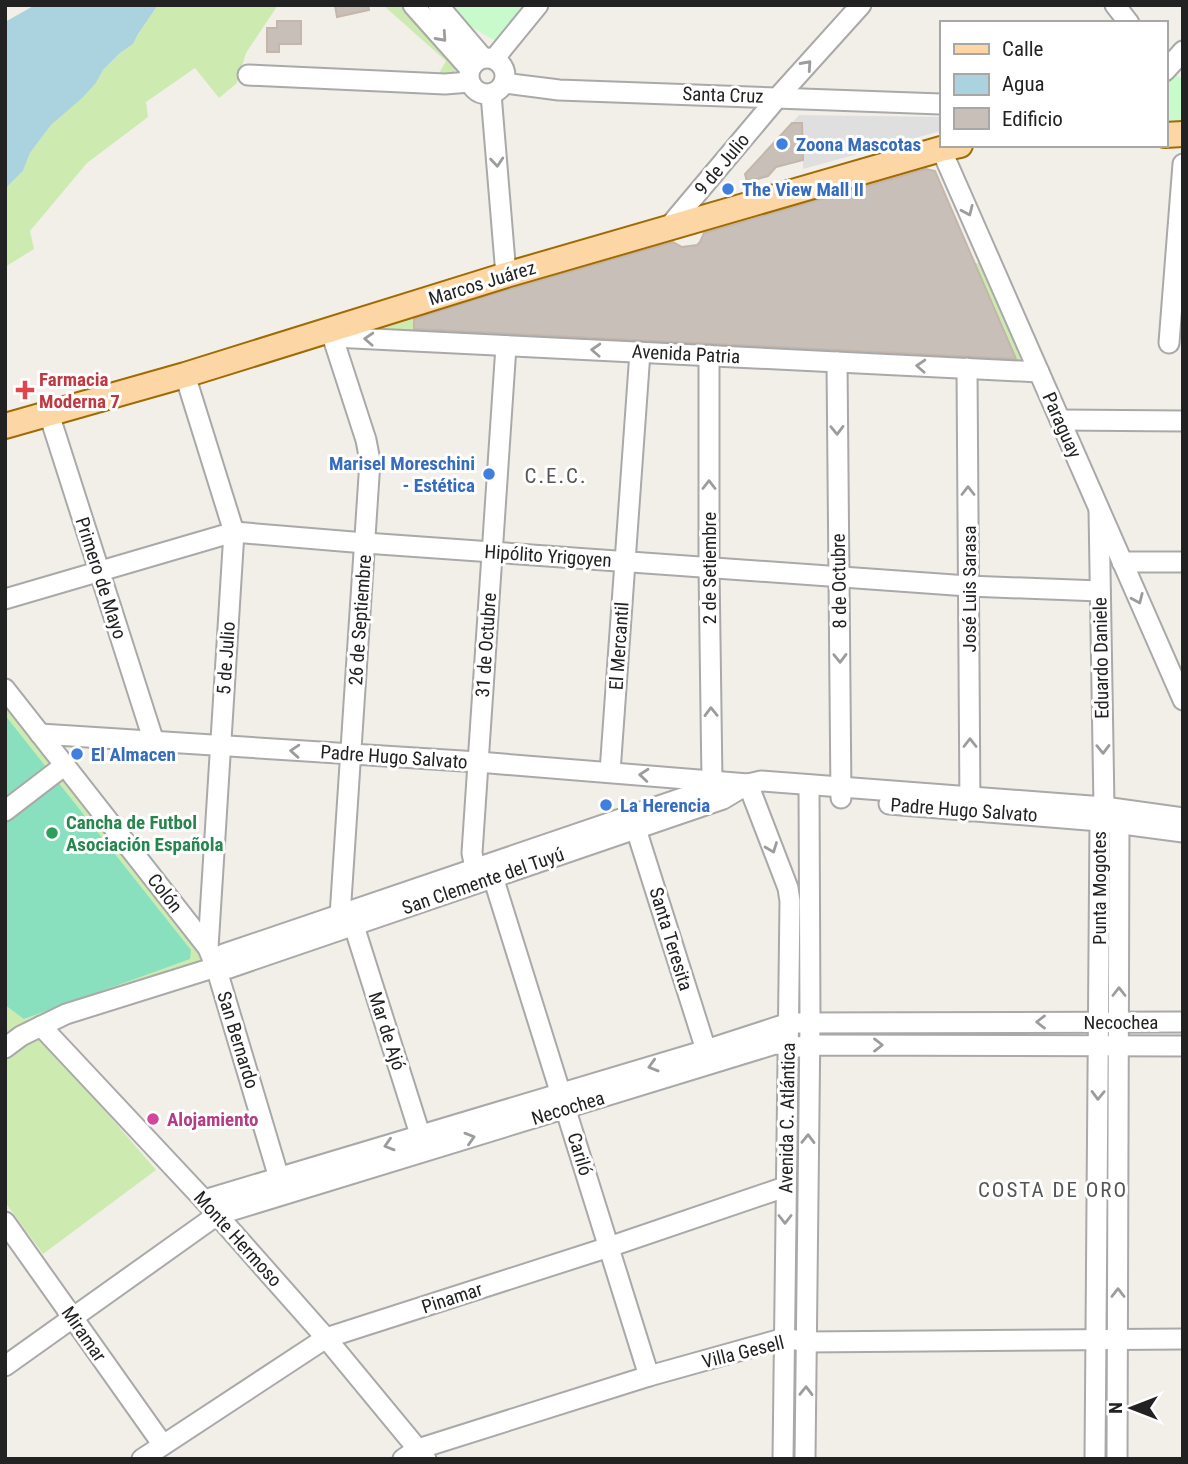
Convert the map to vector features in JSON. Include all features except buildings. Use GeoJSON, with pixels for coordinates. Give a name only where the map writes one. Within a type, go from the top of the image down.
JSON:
{"type":"FeatureCollection","features":[{"type":"Feature","properties":{"kind":"main road","name":"Marcos Juárez"},"geometry":{"type":"LineString","coordinates":[[5,426],[332,333],[506,275],[950,147]]}},
{"type":"Feature","properties":{"kind":"street"},"geometry":{"type":"LineString","coordinates":[[413,5],[479,67],[501,65],[504,69],[505,78],[497,89],[506,275]]}},
{"type":"Feature","properties":{"kind":"street"},"geometry":{"type":"LineString","coordinates":[[438,5],[479,67],[476,91],[480,93],[497,89]]}},
{"type":"Feature","properties":{"kind":"street"},"geometry":{"type":"LineString","coordinates":[[248,75],[445,84],[479,67],[538,5]]}},
{"type":"Feature","properties":{"kind":"street","name":"9 de Julio"},"geometry":{"type":"LineString","coordinates":[[667,229],[778,97],[861,5]]}},
{"type":"Feature","properties":{"kind":"street"},"geometry":{"type":"LineString","coordinates":[[1115,5],[1127,21]]}},
{"type":"Feature","properties":{"kind":"street"},"geometry":{"type":"LineString","coordinates":[[1167,67],[1183,51]]}},
{"type":"Feature","properties":{"kind":"street","name":"Santa Cruz"},"geometry":{"type":"LineString","coordinates":[[497,89],[940,104]]}},
{"type":"Feature","properties":{"kind":"street","name":"Paraguay"},"geometry":{"type":"LineString","coordinates":[[950,147],[1038,372],[1182,699]]}},
{"type":"Feature","properties":{"kind":"street"},"geometry":{"type":"LineString","coordinates":[[1169,343],[1183,164]]}},
{"type":"Feature","properties":{"kind":"street","name":"Avenida Patria"},"geometry":{"type":"LineString","coordinates":[[332,333],[506,345],[1038,372]]}},
{"type":"Feature","properties":{"kind":"street","name":"26 de Septiembre"},"geometry":{"type":"LineString","coordinates":[[332,333],[366,440],[370,461],[352,754],[347,921]]}},
{"type":"Feature","properties":{"kind":"street","name":"31 de Octubre"},"geometry":{"type":"LineString","coordinates":[[474,865],[472,853],[506,345]]}},
{"type":"Feature","properties":{"kind":"street","name":"El Mercantil"},"geometry":{"type":"LineString","coordinates":[[610,772],[640,352]]}},
{"type":"Feature","properties":{"kind":"street","name":"2 de Setiembre"},"geometry":{"type":"LineString","coordinates":[[709,355],[712,781]]}},
{"type":"Feature","properties":{"kind":"street","name":"8 de Octubre"},"geometry":{"type":"LineString","coordinates":[[837,362],[841,794]]}},
{"type":"Feature","properties":{"kind":"street","name":"José Luis Sarasa"},"geometry":{"type":"LineString","coordinates":[[967,368],[970,804]]}},
{"type":"Feature","properties":{"kind":"street","name":"5 de Julio"},"geometry":{"type":"LineString","coordinates":[[185,375],[234,532],[212,957]]}},
{"type":"Feature","properties":{"kind":"street","name":"Primero de Mayo"},"geometry":{"type":"LineString","coordinates":[[49,414],[154,742]]}},
{"type":"Feature","properties":{"kind":"street"},"geometry":{"type":"LineString","coordinates":[[1060,419],[1183,421]]}},
{"type":"Feature","properties":{"kind":"street","name":"Eduardo Daniele"},"geometry":{"type":"LineString","coordinates":[[1099,510],[1108,817]]}},
{"type":"Feature","properties":{"kind":"street","name":"Hipólito Yrigoyen"},"geometry":{"type":"LineString","coordinates":[[5,599],[234,532],[968,586],[1100,592]]}},
{"type":"Feature","properties":{"kind":"street"},"geometry":{"type":"LineString","coordinates":[[1122,562],[1183,562]]}},
{"type":"Feature","properties":{"kind":"street","name":"Colón"},"geometry":{"type":"LineString","coordinates":[[5,689],[212,957]]}},
{"type":"Feature","properties":{"kind":"street","name":"Padre Hugo Salvato"},"geometry":{"type":"LineString","coordinates":[[40,734],[478,762],[748,784],[761,781],[809,792],[1108,817],[1183,818]]}},
{"type":"Feature","properties":{"kind":"street"},"geometry":{"type":"LineString","coordinates":[[5,811],[65,765]]}},
{"type":"Feature","properties":{"kind":"street"},"geometry":{"type":"LineString","coordinates":[[712,781],[723,799]]}},
{"type":"Feature","properties":{"kind":"street","name":"San Clemente del Tuyú"},"geometry":{"type":"LineString","coordinates":[[347,921],[474,865],[706,790],[712,781]]}},
{"type":"Feature","properties":{"kind":"street","name":"San Clemente del Tuyú"},"geometry":{"type":"LineString","coordinates":[[5,1048],[21,1036],[66,1014],[212,957],[347,921],[493,877],[723,799],[748,784]]}},
{"type":"Feature","properties":{"kind":"street","name":"Avenida C. Atlántica"},"geometry":{"type":"LineString","coordinates":[[748,784],[788,888],[790,916],[783,1459]]}},
{"type":"Feature","properties":{"kind":"street","name":"Avenida C. Atlántica"},"geometry":{"type":"LineString","coordinates":[[804,1459],[810,1021],[809,792]]}},
{"type":"Feature","properties":{"kind":"street","name":"Padre Hugo Salvato"},"geometry":{"type":"LineString","coordinates":[[1108,817],[1183,832]]}},
{"type":"Feature","properties":{"kind":"street","name":"Punta Mogotes"},"geometry":{"type":"LineString","coordinates":[[1095,1459],[1099,1022],[1108,817]]}},
{"type":"Feature","properties":{"kind":"street","name":"Punta Mogotes"},"geometry":{"type":"LineString","coordinates":[[1108,817],[1119,1022],[1117,1459]]}},
{"type":"Feature","properties":{"kind":"street","name":"Santa Teresita"},"geometry":{"type":"LineString","coordinates":[[636,829],[706,1050]]}},
{"type":"Feature","properties":{"kind":"street"},"geometry":{"type":"LineString","coordinates":[[474,865],[493,877]]}},
{"type":"Feature","properties":{"kind":"street","name":"Cariló"},"geometry":{"type":"LineString","coordinates":[[493,877],[649,1376]]}},
{"type":"Feature","properties":{"kind":"street","name":"Mar de Ajó"},"geometry":{"type":"LineString","coordinates":[[347,921],[423,1143]]}},
{"type":"Feature","properties":{"kind":"street","name":"San Bernardo"},"geometry":{"type":"LineString","coordinates":[[212,957],[281,1186]]}},
{"type":"Feature","properties":{"kind":"street","name":"Necochea"},"geometry":{"type":"LineString","coordinates":[[564,1101],[789,1023],[1183,1022]]}},
{"type":"Feature","properties":{"kind":"street","name":"Monte Hermoso"},"geometry":{"type":"LineString","coordinates":[[41,1026],[210,1207],[326,1338],[416,1456]]}},
{"type":"Feature","properties":{"kind":"street","name":"Necochea"},"geometry":{"type":"LineString","coordinates":[[5,1366],[73,1318],[210,1207],[564,1101],[775,1044],[803,1048],[809,1045],[1183,1046]]}},
{"type":"Feature","properties":{"kind":"street","name":"Pinamar"},"geometry":{"type":"LineString","coordinates":[[142,1459],[326,1338],[785,1187]]}},
{"type":"Feature","properties":{"kind":"street","name":"Miramar"},"geometry":{"type":"LineString","coordinates":[[5,1223],[163,1445]]}},
{"type":"Feature","properties":{"kind":"street","name":"Villa Gesell"},"geometry":{"type":"LineString","coordinates":[[416,1456],[649,1376],[785,1338],[806,1342],[1183,1339]]}},
{"type":"Feature","properties":{"kind":"shaded area"},"geometry":{"type":"Polygon","coordinates":[[[799,115],[940,117],[940,131],[803,169],[802,123],[792,123],[799,115]]]}},
{"type":"Feature","properties":{"kind":"green space"},"geometry":{"type":"Polygon","coordinates":[[[158,5],[278,5],[246,53],[237,83],[219,98],[195,68],[146,102],[148,117],[87,163],[30,231],[34,249],[5,267],[5,189],[23,171],[30,153],[51,125],[96,83],[103,70],[120,53],[133,44],[158,5]]]}},
{"type":"Feature","properties":{"kind":"green space"},"geometry":{"type":"Polygon","coordinates":[[[383,5],[403,5],[455,63],[455,72],[437,77],[446,61],[383,5]]]}},
{"type":"Feature","properties":{"kind":"green space"},"geometry":{"type":"Polygon","coordinates":[[[449,5],[526,5],[499,38],[494,40],[468,25],[449,5]]]}},
{"type":"Feature","properties":{"kind":"green space"},"geometry":{"type":"Polygon","coordinates":[[[1174,73],[1183,80],[1183,125],[1167,126],[1167,81],[1174,73]]]}},
{"type":"Feature","properties":{"kind":"green space"},"geometry":{"type":"Polygon","coordinates":[[[980,262],[1021,358],[1020,363],[413,335],[362,329],[412,313],[414,332],[1012,360],[1015,356],[975,264],[980,262]]]}},
{"type":"Feature","properties":{"kind":"green space"},"geometry":{"type":"Polygon","coordinates":[[[5,701],[203,953],[204,960],[5,1040],[5,1005],[25,1019],[191,950],[5,715],[5,701]]]}},
{"type":"Feature","properties":{"kind":"green space","name":"Cancha de Futbol Asociación Española"},"geometry":{"type":"Polygon","coordinates":[[[5,715],[191,950],[190,959],[24,1019],[5,1005],[5,715]]]}},
{"type":"Feature","properties":{"kind":"green space"},"geometry":{"type":"Polygon","coordinates":[[[34,1039],[51,1048],[156,1170],[43,1254],[5,1202],[5,1058],[34,1039]]]}},
{"type":"Feature","properties":{"kind":"water"},"geometry":{"type":"Polygon","coordinates":[[[35,5],[158,5],[133,44],[120,53],[82,98],[51,125],[30,153],[23,171],[5,189],[5,22],[35,5]]]}},
{"type":"Feature","properties":{"kind":"place","name":"Zoona Mascotas"},"geometry":{"type":"Point","coordinates":[782,144]}},
{"type":"Feature","properties":{"kind":"place","name":"The View Mall II"},"geometry":{"type":"Point","coordinates":[728,189]}},
{"type":"Feature","properties":{"kind":"place","name":"Farmacia Moderna 7"},"geometry":{"type":"Point","coordinates":[25,390]}},
{"type":"Feature","properties":{"kind":"place","name":"Marisel Moreschini - Estética"},"geometry":{"type":"Point","coordinates":[489,474]}},
{"type":"Feature","properties":{"kind":"place","name":"El Almacen"},"geometry":{"type":"Point","coordinates":[77,754]}},
{"type":"Feature","properties":{"kind":"place","name":"La Herencia"},"geometry":{"type":"Point","coordinates":[606,805]}},
{"type":"Feature","properties":{"kind":"place","name":"Cancha de Futbol Asociación Española"},"geometry":{"type":"Point","coordinates":[52,833]}},
{"type":"Feature","properties":{"kind":"place","name":"Alojamiento"},"geometry":{"type":"Point","coordinates":[153,1119]}},
{"type":"Feature","properties":{"kind":"district","name":"C.E.C."},"geometry":{"type":"Point","coordinates":[556,476]}},
{"type":"Feature","properties":{"kind":"district","name":"COSTA DE ORO"},"geometry":{"type":"Point","coordinates":[1053,1190]}}]}
